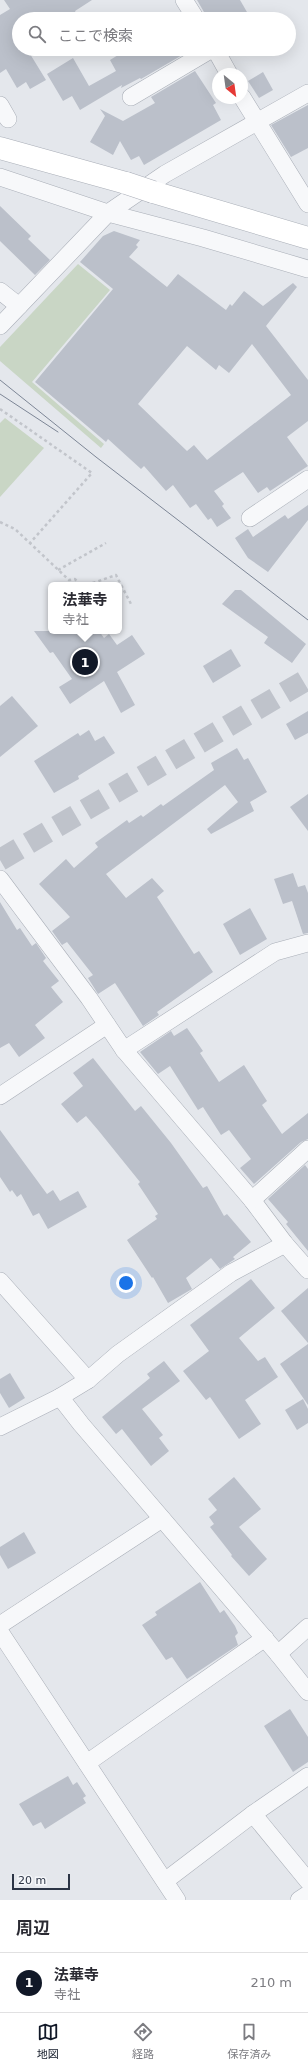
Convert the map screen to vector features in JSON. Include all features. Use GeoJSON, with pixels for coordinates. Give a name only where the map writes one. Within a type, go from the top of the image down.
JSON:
{"type":"FeatureCollection","features":[{"type":"Feature","properties":{"kind":"street"},"geometry":{"type":"LineString","coordinates":[[184,0],[192,12]]}},
{"type":"Feature","properties":{"kind":"street"},"geometry":{"type":"LineString","coordinates":[[131,97],[200,56]]}},
{"type":"Feature","properties":{"kind":"street"},"geometry":{"type":"LineString","coordinates":[[219,56],[226,68]]}},
{"type":"Feature","properties":{"kind":"street"},"geometry":{"type":"LineString","coordinates":[[0,326],[108,213],[150,183],[308,93]]}},
{"type":"Feature","properties":{"kind":"street"},"geometry":{"type":"LineString","coordinates":[[246,104],[256,123],[308,204]]}},
{"type":"Feature","properties":{"kind":"street"},"geometry":{"type":"LineString","coordinates":[[0,148],[126,183],[308,238]]}},
{"type":"Feature","properties":{"kind":"street"},"geometry":{"type":"LineString","coordinates":[[0,177],[108,213],[203,238],[308,269]]}},
{"type":"Feature","properties":{"kind":"street"},"geometry":{"type":"LineString","coordinates":[[0,291],[19,306]]}},
{"type":"Feature","properties":{"kind":"street"},"geometry":{"type":"LineString","coordinates":[[250,518],[308,479]]}},
{"type":"Feature","properties":{"kind":"street"},"geometry":{"type":"LineString","coordinates":[[0,878],[124,1050],[252,1200],[285,1244],[308,1270]]}},
{"type":"Feature","properties":{"kind":"street"},"geometry":{"type":"LineString","coordinates":[[124,1050],[275,952],[308,943]]}},
{"type":"Feature","properties":{"kind":"street"},"geometry":{"type":"LineString","coordinates":[[0,1096],[107,1025]]}},
{"type":"Feature","properties":{"kind":"street"},"geometry":{"type":"LineString","coordinates":[[252,1200],[308,1149]]}},
{"type":"Feature","properties":{"kind":"street"},"geometry":{"type":"LineString","coordinates":[[0,1427],[60,1397],[88,1380],[118,1354],[231,1273],[285,1244]]}},
{"type":"Feature","properties":{"kind":"street"},"geometry":{"type":"LineString","coordinates":[[0,1281],[88,1380]]}},
{"type":"Feature","properties":{"kind":"street"},"geometry":{"type":"LineString","coordinates":[[60,1397],[81,1424],[278,1654],[308,1692]]}},
{"type":"Feature","properties":{"kind":"street"},"geometry":{"type":"LineString","coordinates":[[0,1625],[162,1519]]}},
{"type":"Feature","properties":{"kind":"street"},"geometry":{"type":"LineString","coordinates":[[278,1654],[308,1627]]}},
{"type":"Feature","properties":{"kind":"street"},"geometry":{"type":"LineString","coordinates":[[0,1632],[177,1900]]}},
{"type":"Feature","properties":{"kind":"street"},"geometry":{"type":"LineString","coordinates":[[87,1763],[264,1638]]}},
{"type":"Feature","properties":{"kind":"street"},"geometry":{"type":"LineString","coordinates":[[165,1881],[253,1814],[308,1776]]}},
{"type":"Feature","properties":{"kind":"street"},"geometry":{"type":"LineString","coordinates":[[253,1814],[308,1881]]}},
{"type":"Feature","properties":{"kind":"street"},"geometry":{"type":"LineString","coordinates":[[299,1900],[308,1894]]}},
{"type":"Feature","properties":{"kind":"path"},"geometry":{"type":"LineString","coordinates":[[0,409],[92,473],[30,543]]}},
{"type":"Feature","properties":{"kind":"path"},"geometry":{"type":"LineString","coordinates":[[0,522],[11,526],[69,580],[75,580],[77,582]]}},
{"type":"Feature","properties":{"kind":"path"},"geometry":{"type":"LineString","coordinates":[[58,570],[106,543]]}},
{"type":"Feature","properties":{"kind":"path"},"geometry":{"type":"LineString","coordinates":[[96,582],[116,575],[120,582]]}},
{"type":"Feature","properties":{"kind":"path"},"geometry":{"type":"LineString","coordinates":[[122,587],[131,604]]}},
{"type":"Feature","properties":{"kind":"green space"},"geometry":{"type":"Polygon","coordinates":[[[78,264],[110,290],[32,382],[104,444],[101,448],[0,361],[0,347],[78,264]]]}},
{"type":"Feature","properties":{"kind":"green space"},"geometry":{"type":"Polygon","coordinates":[[[5,418],[44,448],[0,497],[0,423],[5,418]]]}},
{"type":"Feature","properties":{"kind":"building"},"geometry":{"type":"Polygon","coordinates":[[[4,0],[92,0],[76,12],[12,12],[12,56],[31,56],[46,80],[30,89],[26,82],[17,88],[6,69],[0,73],[0,15],[10,9],[4,0]]]}},
{"type":"Feature","properties":{"kind":"building"},"geometry":{"type":"Polygon","coordinates":[[[197,0],[240,0],[247,12],[204,12],[197,0]]]}},
{"type":"Feature","properties":{"kind":"building"},"geometry":{"type":"Polygon","coordinates":[[[117,56],[181,56],[141,79],[140,78],[121,88],[122,85],[80,110],[72,96],[63,101],[47,74],[73,58],[89,86],[116,71],[110,60],[117,56]]]}},
{"type":"Feature","properties":{"kind":"building"},"geometry":{"type":"Polygon","coordinates":[[[195,71],[212,97],[212,104],[214,104],[213,105],[221,120],[144,165],[139,156],[131,160],[120,141],[113,155],[90,142],[105,116],[100,109],[123,121],[155,103],[151,97],[195,71]]]}},
{"type":"Feature","properties":{"kind":"building"},"geometry":{"type":"Polygon","coordinates":[[[263,72],[273,90],[259,98],[248,81],[263,72]]]}},
{"type":"Feature","properties":{"kind":"building"},"geometry":{"type":"Polygon","coordinates":[[[308,105],[308,148],[291,157],[271,125],[308,105]]]}},
{"type":"Feature","properties":{"kind":"building"},"geometry":{"type":"Polygon","coordinates":[[[0,206],[31,236],[28,239],[50,260],[35,275],[0,241],[0,206]]]}},
{"type":"Feature","properties":{"kind":"building"},"geometry":{"type":"Polygon","coordinates":[[[114,231],[140,240],[136,245],[138,247],[129,257],[167,287],[178,274],[226,310],[230,304],[232,306],[244,291],[263,306],[293,283],[297,287],[266,326],[308,380],[308,421],[287,437],[308,466],[270,491],[267,487],[258,493],[243,472],[214,491],[224,504],[222,506],[231,518],[217,527],[211,518],[208,520],[196,504],[190,508],[173,485],[166,491],[144,466],[141,469],[108,439],[106,442],[35,382],[113,289],[80,262],[103,236],[114,231]],[[252,344],[229,373],[219,365],[216,370],[187,346],[138,404],[187,451],[194,445],[207,460],[291,395],[252,344]]]}},
{"type":"Feature","properties":{"kind":"building"},"geometry":{"type":"Polygon","coordinates":[[[308,505],[308,520],[268,572],[248,558],[235,538],[248,529],[253,537],[285,515],[288,519],[308,505]]]}},
{"type":"Feature","properties":{"kind":"building"},"geometry":{"type":"Polygon","coordinates":[[[235,590],[241,590],[306,644],[292,663],[264,643],[268,637],[222,604],[235,590]]]}},
{"type":"Feature","properties":{"kind":"building"},"geometry":{"type":"Polygon","coordinates":[[[34,631],[48,631],[48,634],[101,634],[104,638],[109,634],[117,645],[132,635],[145,654],[117,672],[135,705],[121,713],[104,681],[70,704],[59,687],[72,679],[53,652],[50,653],[34,631]]]}},
{"type":"Feature","properties":{"kind":"building"},"geometry":{"type":"Polygon","coordinates":[[[231,649],[241,666],[213,683],[203,666],[231,649]]]}},
{"type":"Feature","properties":{"kind":"building"},"geometry":{"type":"Polygon","coordinates":[[[12,696],[38,726],[0,757],[0,706],[12,696]]]}},
{"type":"Feature","properties":{"kind":"building"},"geometry":{"type":"Polygon","coordinates":[[[308,711],[308,733],[295,740],[286,724],[308,711]]]}},
{"type":"Feature","properties":{"kind":"building"},"geometry":{"type":"Polygon","coordinates":[[[89,730],[95,741],[104,736],[115,753],[78,776],[79,779],[54,793],[34,761],[78,733],[80,736],[89,730]]]}},
{"type":"Feature","properties":{"kind":"building"},"geometry":{"type":"Polygon","coordinates":[[[237,748],[244,760],[248,758],[267,792],[250,802],[254,811],[211,834],[207,829],[238,802],[225,785],[106,874],[126,898],[152,878],[164,891],[157,897],[194,954],[199,951],[213,972],[157,1012],[159,1015],[143,1026],[115,983],[98,994],[88,978],[93,975],[67,942],[62,945],[52,931],[70,917],[39,884],[66,859],[74,868],[98,847],[95,843],[127,820],[129,823],[141,815],[143,817],[161,804],[163,806],[214,770],[211,763],[237,748]]]}},
{"type":"Feature","properties":{"kind":"building"},"geometry":{"type":"Polygon","coordinates":[[[308,794],[308,831],[290,807],[308,794]]]}},
{"type":"Feature","properties":{"kind":"building"},"geometry":{"type":"Polygon","coordinates":[[[293,873],[298,887],[305,885],[308,893],[308,933],[303,934],[292,901],[283,904],[274,879],[293,873]]]}},
{"type":"Feature","properties":{"kind":"building"},"geometry":{"type":"Polygon","coordinates":[[[0,902],[17,930],[20,928],[32,946],[36,943],[46,958],[43,961],[59,981],[51,987],[63,1002],[35,1025],[45,1038],[19,1057],[9,1043],[0,1048],[0,902]]]}},
{"type":"Feature","properties":{"kind":"building"},"geometry":{"type":"Polygon","coordinates":[[[250,908],[267,939],[240,955],[223,924],[250,908]]]}},
{"type":"Feature","properties":{"kind":"building"},"geometry":{"type":"Polygon","coordinates":[[[187,1028],[203,1051],[200,1053],[219,1082],[244,1065],[267,1101],[262,1105],[282,1134],[308,1113],[308,1139],[301,1142],[254,1184],[240,1168],[251,1159],[229,1130],[221,1135],[203,1107],[198,1110],[170,1066],[158,1074],[140,1052],[171,1031],[174,1036],[187,1028]]]}},
{"type":"Feature","properties":{"kind":"building"},"geometry":{"type":"Polygon","coordinates":[[[93,1058],[135,1111],[141,1106],[171,1143],[203,1188],[207,1186],[224,1216],[227,1214],[251,1242],[233,1257],[235,1259],[220,1269],[211,1258],[186,1278],[192,1289],[168,1303],[153,1277],[152,1278],[127,1240],[157,1219],[155,1216],[158,1214],[138,1184],[140,1182],[86,1116],[77,1123],[61,1104],[83,1086],[73,1073],[93,1058]]]}},
{"type":"Feature","properties":{"kind":"building"},"geometry":{"type":"Polygon","coordinates":[[[0,1130],[47,1194],[53,1190],[60,1201],[78,1191],[87,1207],[48,1229],[39,1213],[33,1216],[21,1194],[17,1197],[12,1190],[10,1192],[0,1177],[0,1130]]]}},
{"type":"Feature","properties":{"kind":"building"},"geometry":{"type":"Polygon","coordinates":[[[305,1165],[308,1169],[308,1251],[286,1224],[288,1222],[268,1199],[305,1165]]]}},
{"type":"Feature","properties":{"kind":"building"},"geometry":{"type":"Polygon","coordinates":[[[251,1279],[275,1308],[239,1338],[258,1361],[265,1357],[278,1377],[245,1400],[261,1424],[239,1439],[210,1397],[206,1400],[183,1371],[209,1351],[190,1325],[251,1279]]]}},
{"type":"Feature","properties":{"kind":"building"},"geometry":{"type":"Polygon","coordinates":[[[308,1288],[308,1343],[281,1311],[308,1288]]]}},
{"type":"Feature","properties":{"kind":"building"},"geometry":{"type":"Polygon","coordinates":[[[308,1344],[308,1405],[280,1364],[308,1344]]]}},
{"type":"Feature","properties":{"kind":"building"},"geometry":{"type":"Polygon","coordinates":[[[164,1361],[180,1381],[142,1409],[163,1435],[159,1438],[169,1451],[151,1466],[122,1429],[116,1434],[102,1417],[150,1378],[147,1374],[164,1361]]]}},
{"type":"Feature","properties":{"kind":"building"},"geometry":{"type":"Polygon","coordinates":[[[10,1373],[25,1398],[9,1408],[0,1393],[0,1379],[10,1373]]]}},
{"type":"Feature","properties":{"kind":"building"},"geometry":{"type":"Polygon","coordinates":[[[303,1399],[308,1409],[308,1423],[297,1430],[285,1410],[303,1399]]]}},
{"type":"Feature","properties":{"kind":"building"},"geometry":{"type":"Polygon","coordinates":[[[234,1477],[261,1509],[239,1527],[267,1559],[249,1576],[231,1556],[232,1555],[210,1527],[214,1524],[209,1517],[217,1510],[208,1499],[234,1477]]]}},
{"type":"Feature","properties":{"kind":"building"},"geometry":{"type":"Polygon","coordinates":[[[24,1532],[36,1553],[8,1569],[0,1555],[0,1547],[24,1532]]]}},
{"type":"Feature","properties":{"kind":"building"},"geometry":{"type":"Polygon","coordinates":[[[200,1582],[220,1613],[224,1610],[235,1626],[238,1633],[235,1636],[238,1645],[187,1679],[172,1657],[166,1660],[142,1625],[157,1615],[155,1612],[200,1582]]]}},
{"type":"Feature","properties":{"kind":"building"},"geometry":{"type":"Polygon","coordinates":[[[290,1709],[308,1737],[308,1762],[293,1772],[264,1726],[290,1709]]]}},
{"type":"Feature","properties":{"kind":"building"},"geometry":{"type":"Polygon","coordinates":[[[68,1776],[73,1785],[77,1782],[86,1796],[83,1798],[86,1803],[45,1829],[41,1822],[33,1826],[19,1804],[68,1776]]]}},
{"type":"Feature","properties":{"kind":"tunnel"},"geometry":{"type":"LineString","coordinates":[[0,860],[308,679]]}},
{"type":"Feature","properties":{"kind":"tram line"},"geometry":{"type":"LineString","coordinates":[[0,380],[96,457],[308,620]]}},
{"type":"Feature","properties":{"kind":"tram line"},"geometry":{"type":"LineString","coordinates":[[0,394],[58,432]]}},
{"type":"Feature","properties":{"kind":"place","name":"法華寺"},"geometry":{"type":"Point","coordinates":[85,662]}}]}
